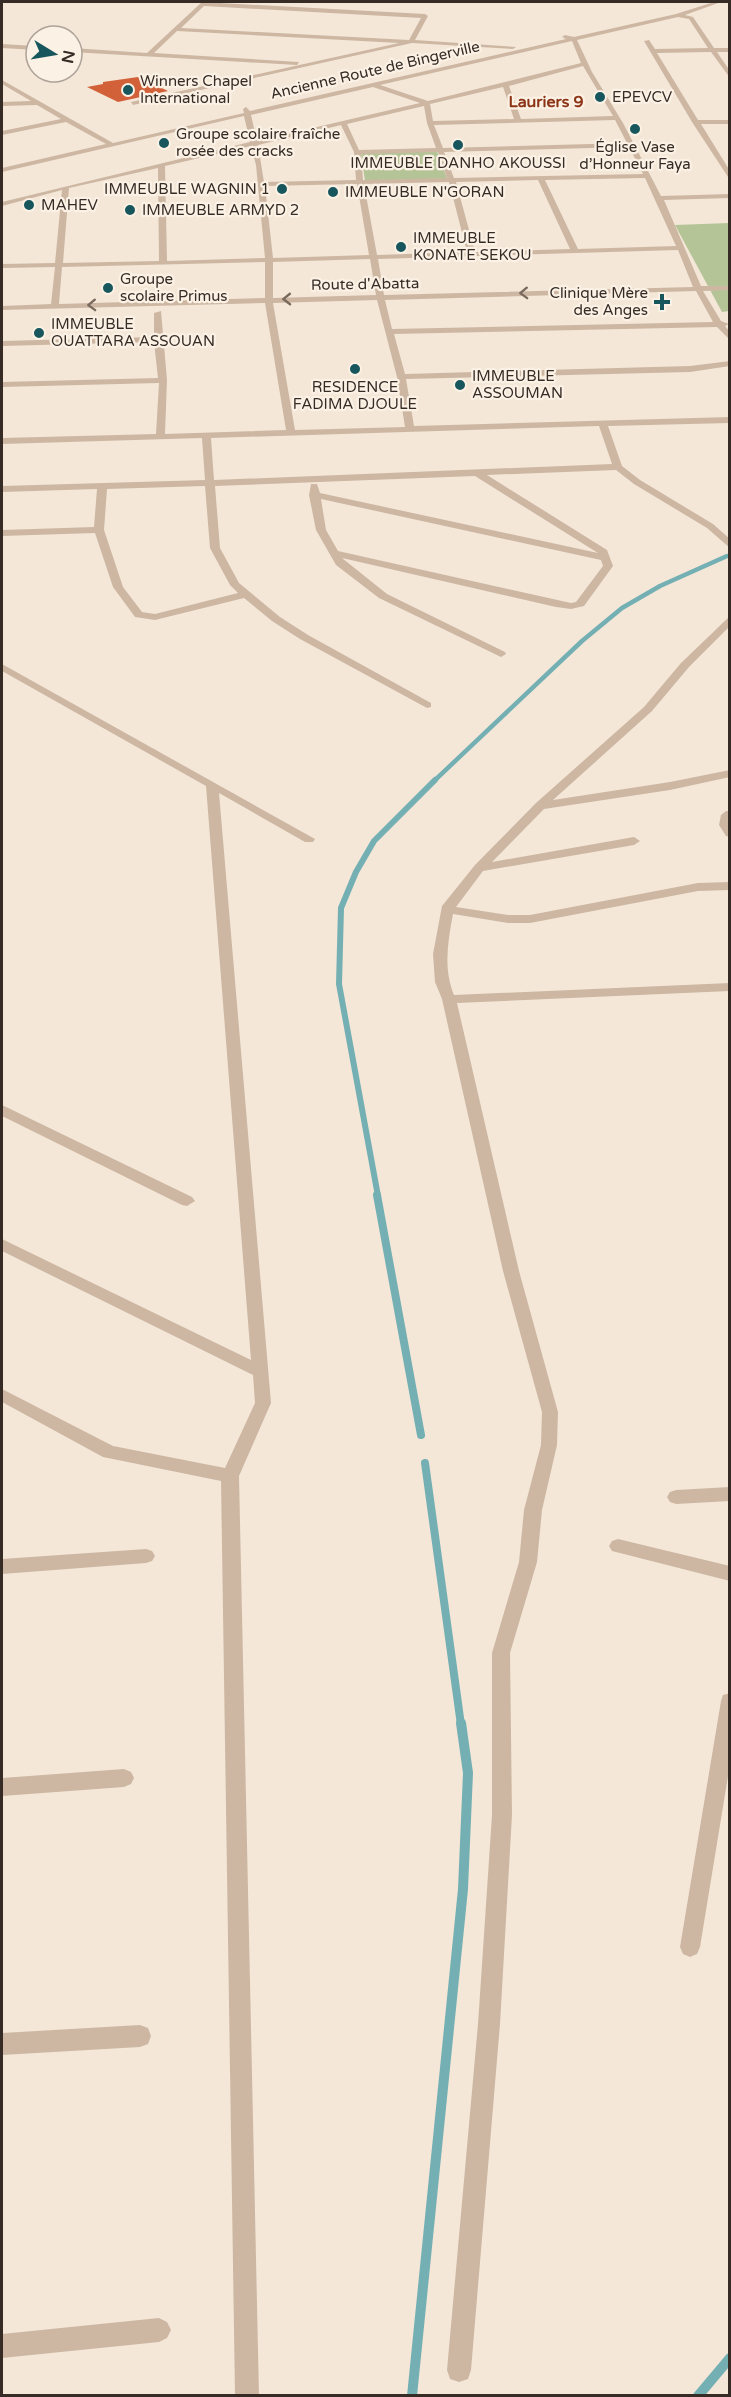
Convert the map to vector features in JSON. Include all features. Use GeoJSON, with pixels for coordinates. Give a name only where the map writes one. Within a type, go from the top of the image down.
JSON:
{"type":"FeatureCollection","features":[{"type":"Feature","properties":{"kind":"street","name":"Ancienne Route de Bingerville"},"geometry":{"type":"LineString","coordinates":[[2,170],[108,143],[662,14],[704,2]]}},
{"type":"Feature","properties":{"kind":"street","name":"Ancienne Route de Bingerville"},"geometry":{"type":"LineString","coordinates":[[247,111],[678,15],[718,2]]}},
{"type":"Feature","properties":{"kind":"street"},"geometry":{"type":"LineString","coordinates":[[133,104],[411,42],[425,16],[204,3],[148,55]]}},
{"type":"Feature","properties":{"kind":"street"},"geometry":{"type":"LineString","coordinates":[[678,15],[691,18],[729,76]]}},
{"type":"Feature","properties":{"kind":"street"},"geometry":{"type":"LineString","coordinates":[[174,29],[519,48]]}},
{"type":"Feature","properties":{"kind":"street"},"geometry":{"type":"LineString","coordinates":[[565,37],[574,39],[585,63],[632,145],[660,198],[702,298],[717,324],[729,338]]}},
{"type":"Feature","properties":{"kind":"street"},"geometry":{"type":"LineString","coordinates":[[647,41],[729,178]]}},
{"type":"Feature","properties":{"kind":"street"},"geometry":{"type":"LineString","coordinates":[[2,46],[24,47]]}},
{"type":"Feature","properties":{"kind":"street"},"geometry":{"type":"LineString","coordinates":[[654,51],[729,50]]}},
{"type":"Feature","properties":{"kind":"street"},"geometry":{"type":"LineString","coordinates":[[84,51],[315,64]]}},
{"type":"Feature","properties":{"kind":"street"},"geometry":{"type":"LineString","coordinates":[[2,204],[66,187],[505,85],[585,63]]}},
{"type":"Feature","properties":{"kind":"street"},"geometry":{"type":"LineString","coordinates":[[2,82],[108,143]]}},
{"type":"Feature","properties":{"kind":"street"},"geometry":{"type":"LineString","coordinates":[[372,85],[427,103]]}},
{"type":"Feature","properties":{"kind":"street"},"geometry":{"type":"LineString","coordinates":[[505,85],[518,120]]}},
{"type":"Feature","properties":{"kind":"street"},"geometry":{"type":"LineString","coordinates":[[2,104],[37,103]]}},
{"type":"Feature","properties":{"kind":"street"},"geometry":{"type":"LineString","coordinates":[[427,103],[430,123],[452,181],[472,255]]}},
{"type":"Feature","properties":{"kind":"street"},"geometry":{"type":"LineString","coordinates":[[247,111],[261,184],[269,260],[268,304],[291,433]]}},
{"type":"Feature","properties":{"kind":"street"},"geometry":{"type":"LineString","coordinates":[[430,123],[617,118]]}},
{"type":"Feature","properties":{"kind":"street"},"geometry":{"type":"LineString","coordinates":[[2,133],[69,119]]}},
{"type":"Feature","properties":{"kind":"street"},"geometry":{"type":"LineString","coordinates":[[343,122],[357,152],[360,182],[382,302],[410,431]]}},
{"type":"Feature","properties":{"kind":"street"},"geometry":{"type":"LineString","coordinates":[[695,122],[729,122]]}},
{"type":"Feature","properties":{"kind":"street","name":"Ancienne Route de Bingerville"},"geometry":{"type":"LineString","coordinates":[[2,164],[108,143]]}},
{"type":"Feature","properties":{"kind":"street"},"geometry":{"type":"LineString","coordinates":[[357,152],[632,145]]}},
{"type":"Feature","properties":{"kind":"street"},"geometry":{"type":"LineString","coordinates":[[161,165],[163,262]]}},
{"type":"Feature","properties":{"kind":"street"},"geometry":{"type":"LineString","coordinates":[[261,184],[648,176]]}},
{"type":"Feature","properties":{"kind":"street"},"geometry":{"type":"LineString","coordinates":[[541,180],[575,250]]}},
{"type":"Feature","properties":{"kind":"street"},"geometry":{"type":"LineString","coordinates":[[55,306],[66,187]]}},
{"type":"Feature","properties":{"kind":"street"},"geometry":{"type":"LineString","coordinates":[[660,198],[729,196]]}},
{"type":"Feature","properties":{"kind":"street"},"geometry":{"type":"LineString","coordinates":[[2,266],[374,258],[681,248]]}},
{"type":"Feature","properties":{"kind":"street","name":"Route d'Abatta"},"geometry":{"type":"LineString","coordinates":[[382,302],[729,288]]}},
{"type":"Feature","properties":{"kind":"street","name":"Route d'Abatta"},"geometry":{"type":"LineString","coordinates":[[2,308],[729,297]]}},
{"type":"Feature","properties":{"kind":"street","name":"Route d'Abatta"},"geometry":{"type":"LineString","coordinates":[[2,316],[158,313],[268,304]]}},
{"type":"Feature","properties":{"kind":"street"},"geometry":{"type":"LineString","coordinates":[[158,313],[158,339],[163,380],[160,437]]}},
{"type":"Feature","properties":{"kind":"street"},"geometry":{"type":"LineString","coordinates":[[389,332],[729,324]]}},
{"type":"Feature","properties":{"kind":"street"},"geometry":{"type":"LineString","coordinates":[[2,342],[158,339]]}},
{"type":"Feature","properties":{"kind":"street"},"geometry":{"type":"LineString","coordinates":[[400,377],[690,369],[729,363]]}},
{"type":"Feature","properties":{"kind":"street"},"geometry":{"type":"LineString","coordinates":[[2,385],[163,380]]}},
{"type":"Feature","properties":{"kind":"street"},"geometry":{"type":"LineString","coordinates":[[2,441],[729,420]]}},
{"type":"Feature","properties":{"kind":"street"},"geometry":{"type":"LineString","coordinates":[[603,424],[618,467],[637,482],[710,526],[729,545]]}},
{"type":"Feature","properties":{"kind":"street"},"geometry":{"type":"LineString","coordinates":[[206,436],[215,548],[236,585],[276,619],[304,637],[427,705]]}},
{"type":"Feature","properties":{"kind":"street"},"geometry":{"type":"LineString","coordinates":[[2,489],[313,480],[618,467]]}},
{"type":"Feature","properties":{"kind":"street"},"geometry":{"type":"LineString","coordinates":[[334,553],[571,606],[580,604],[608,566],[603,552],[475,472]]}},
{"type":"Feature","properties":{"kind":"street"},"geometry":{"type":"LineString","coordinates":[[313,480],[321,530],[340,563],[383,596],[501,654]]}},
{"type":"Feature","properties":{"kind":"street"},"geometry":{"type":"LineString","coordinates":[[102,487],[99,530],[118,586],[139,615],[155,617],[246,594]]}},
{"type":"Feature","properties":{"kind":"street"},"geometry":{"type":"LineString","coordinates":[[314,495],[606,558]]}},
{"type":"Feature","properties":{"kind":"street"},"geometry":{"type":"LineString","coordinates":[[2,533],[99,530]]}},
{"type":"Feature","properties":{"kind":"street"},"geometry":{"type":"LineString","coordinates":[[459,2370],[489,2024],[502,1815],[501,1653],[528,1562],[533,1509],[549,1444],[550,1412],[511,1271],[449,999],[442,982],[440,954],[447,909],[479,868],[540,806],[648,710],[685,665],[729,619]]}},
{"type":"Feature","properties":{"kind":"street"},"geometry":{"type":"LineString","coordinates":[[2,667],[309,839]]}},
{"type":"Feature","properties":{"kind":"street"},"geometry":{"type":"LineString","coordinates":[[540,806],[670,786],[729,773]]}},
{"type":"Feature","properties":{"kind":"street"},"geometry":{"type":"LineString","coordinates":[[213,786],[263,1403],[230,1476],[247,2396]]}},
{"type":"Feature","properties":{"kind":"street"},"geometry":{"type":"LineString","coordinates":[[729,814],[725,825],[729,833]]}},
{"type":"Feature","properties":{"kind":"street"},"geometry":{"type":"LineString","coordinates":[[479,868],[634,841]]}},
{"type":"Feature","properties":{"kind":"street"},"geometry":{"type":"LineString","coordinates":[[447,909],[508,919],[530,919],[698,887],[729,886]]}},
{"type":"Feature","properties":{"kind":"street"},"geometry":{"type":"LineString","coordinates":[[449,999],[729,987]]}},
{"type":"Feature","properties":{"kind":"street"},"geometry":{"type":"LineString","coordinates":[[2,1110],[187,1201]]}},
{"type":"Feature","properties":{"kind":"street"},"geometry":{"type":"LineString","coordinates":[[2,1245],[260,1371]]}},
{"type":"Feature","properties":{"kind":"street"},"geometry":{"type":"LineString","coordinates":[[2,1395],[109,1452],[230,1476]]}},
{"type":"Feature","properties":{"kind":"street"},"geometry":{"type":"LineString","coordinates":[[676,1497],[729,1494]]}},
{"type":"Feature","properties":{"kind":"street"},"geometry":{"type":"LineString","coordinates":[[618,1546],[729,1574]]}},
{"type":"Feature","properties":{"kind":"street"},"geometry":{"type":"LineString","coordinates":[[2,1567],[146,1556]]}},
{"type":"Feature","properties":{"kind":"street"},"geometry":{"type":"LineString","coordinates":[[690,1947],[729,1701]]}},
{"type":"Feature","properties":{"kind":"street"},"geometry":{"type":"LineString","coordinates":[[2,1787],[124,1778]]}},
{"type":"Feature","properties":{"kind":"street"},"geometry":{"type":"LineString","coordinates":[[2,2044],[140,2036]]}},
{"type":"Feature","properties":{"kind":"street"},"geometry":{"type":"LineString","coordinates":[[2,2346],[159,2330]]}},
{"type":"Feature","properties":{"kind":"green space"},"geometry":{"type":"Polygon","coordinates":[[[437,151],[448,181],[365,181],[361,153],[437,151]]]}},
{"type":"Feature","properties":{"kind":"green space"},"geometry":{"type":"Polygon","coordinates":[[[729,223],[729,311],[722,312],[675,225],[729,223]]]}},
{"type":"Feature","properties":{"kind":"building","name":"Winners Chapel International"},"geometry":{"type":"Polygon","coordinates":[[[138,77],[168,91],[118,102],[87,87],[103,84],[103,82],[138,77]]]}},
{"type":"Feature","properties":{"kind":"waterway"},"geometry":{"type":"LineString","coordinates":[[433,782],[582,641],[622,608],[660,586],[727,556]]}},
{"type":"Feature","properties":{"kind":"waterway"},"geometry":{"type":"LineString","coordinates":[[378,1196],[339,984],[341,908],[356,872],[374,841],[433,782]]}},
{"type":"Feature","properties":{"kind":"waterway"},"geometry":{"type":"LineString","coordinates":[[377,1195],[421,1435]]}},
{"type":"Feature","properties":{"kind":"waterway"},"geometry":{"type":"LineString","coordinates":[[425,1463],[461,1725]]}},
{"type":"Feature","properties":{"kind":"waterway"},"geometry":{"type":"LineString","coordinates":[[412,2396],[463,1889],[468,1773],[461,1723]]}},
{"type":"Feature","properties":{"kind":"waterway"},"geometry":{"type":"LineString","coordinates":[[698,2396],[730,2358]]}},
{"type":"Feature","properties":{"kind":"place","name":"Winners Chapel International"},"geometry":{"type":"Point","coordinates":[128,90]}},
{"type":"Feature","properties":{"kind":"place","name":"EPEVCV"},"geometry":{"type":"Point","coordinates":[600,97]}},
{"type":"Feature","properties":{"kind":"place","name":"Église Vase d’Honneur Faya"},"geometry":{"type":"Point","coordinates":[635,129]}},
{"type":"Feature","properties":{"kind":"place","name":"Groupe scolaire fraîche rosée des cracks"},"geometry":{"type":"Point","coordinates":[164,143]}},
{"type":"Feature","properties":{"kind":"place","name":"IMMEUBLE DANHO AKOUSSI"},"geometry":{"type":"Point","coordinates":[458,145]}},
{"type":"Feature","properties":{"kind":"place","name":"IMMEUBLE WAGNIN 1"},"geometry":{"type":"Point","coordinates":[282,189]}},
{"type":"Feature","properties":{"kind":"place","name":"IMMEUBLE N'GORAN"},"geometry":{"type":"Point","coordinates":[333,192]}},
{"type":"Feature","properties":{"kind":"place","name":"MAHEV"},"geometry":{"type":"Point","coordinates":[29,205]}},
{"type":"Feature","properties":{"kind":"place","name":"IMMEUBLE ARMYD 2"},"geometry":{"type":"Point","coordinates":[130,210]}},
{"type":"Feature","properties":{"kind":"place","name":"IMMEUBLE KONATE SEKOU"},"geometry":{"type":"Point","coordinates":[401,247]}},
{"type":"Feature","properties":{"kind":"place","name":"Groupe scolaire Primus"},"geometry":{"type":"Point","coordinates":[108,288]}},
{"type":"Feature","properties":{"kind":"place","name":"Clinique Mère des Anges"},"geometry":{"type":"Point","coordinates":[662,302]}},
{"type":"Feature","properties":{"kind":"place","name":"IMMEUBLE OUATTARA ASSOUAN"},"geometry":{"type":"Point","coordinates":[39,333]}},
{"type":"Feature","properties":{"kind":"place","name":"RESIDENCE FADIMA DJOULE"},"geometry":{"type":"Point","coordinates":[355,369]}},
{"type":"Feature","properties":{"kind":"place","name":"IMMEUBLE ASSOUMAN"},"geometry":{"type":"Point","coordinates":[460,385]}},
{"type":"Feature","properties":{"kind":"district","name":"Lauriers 9"},"geometry":{"type":"Point","coordinates":[546,102]}}]}
